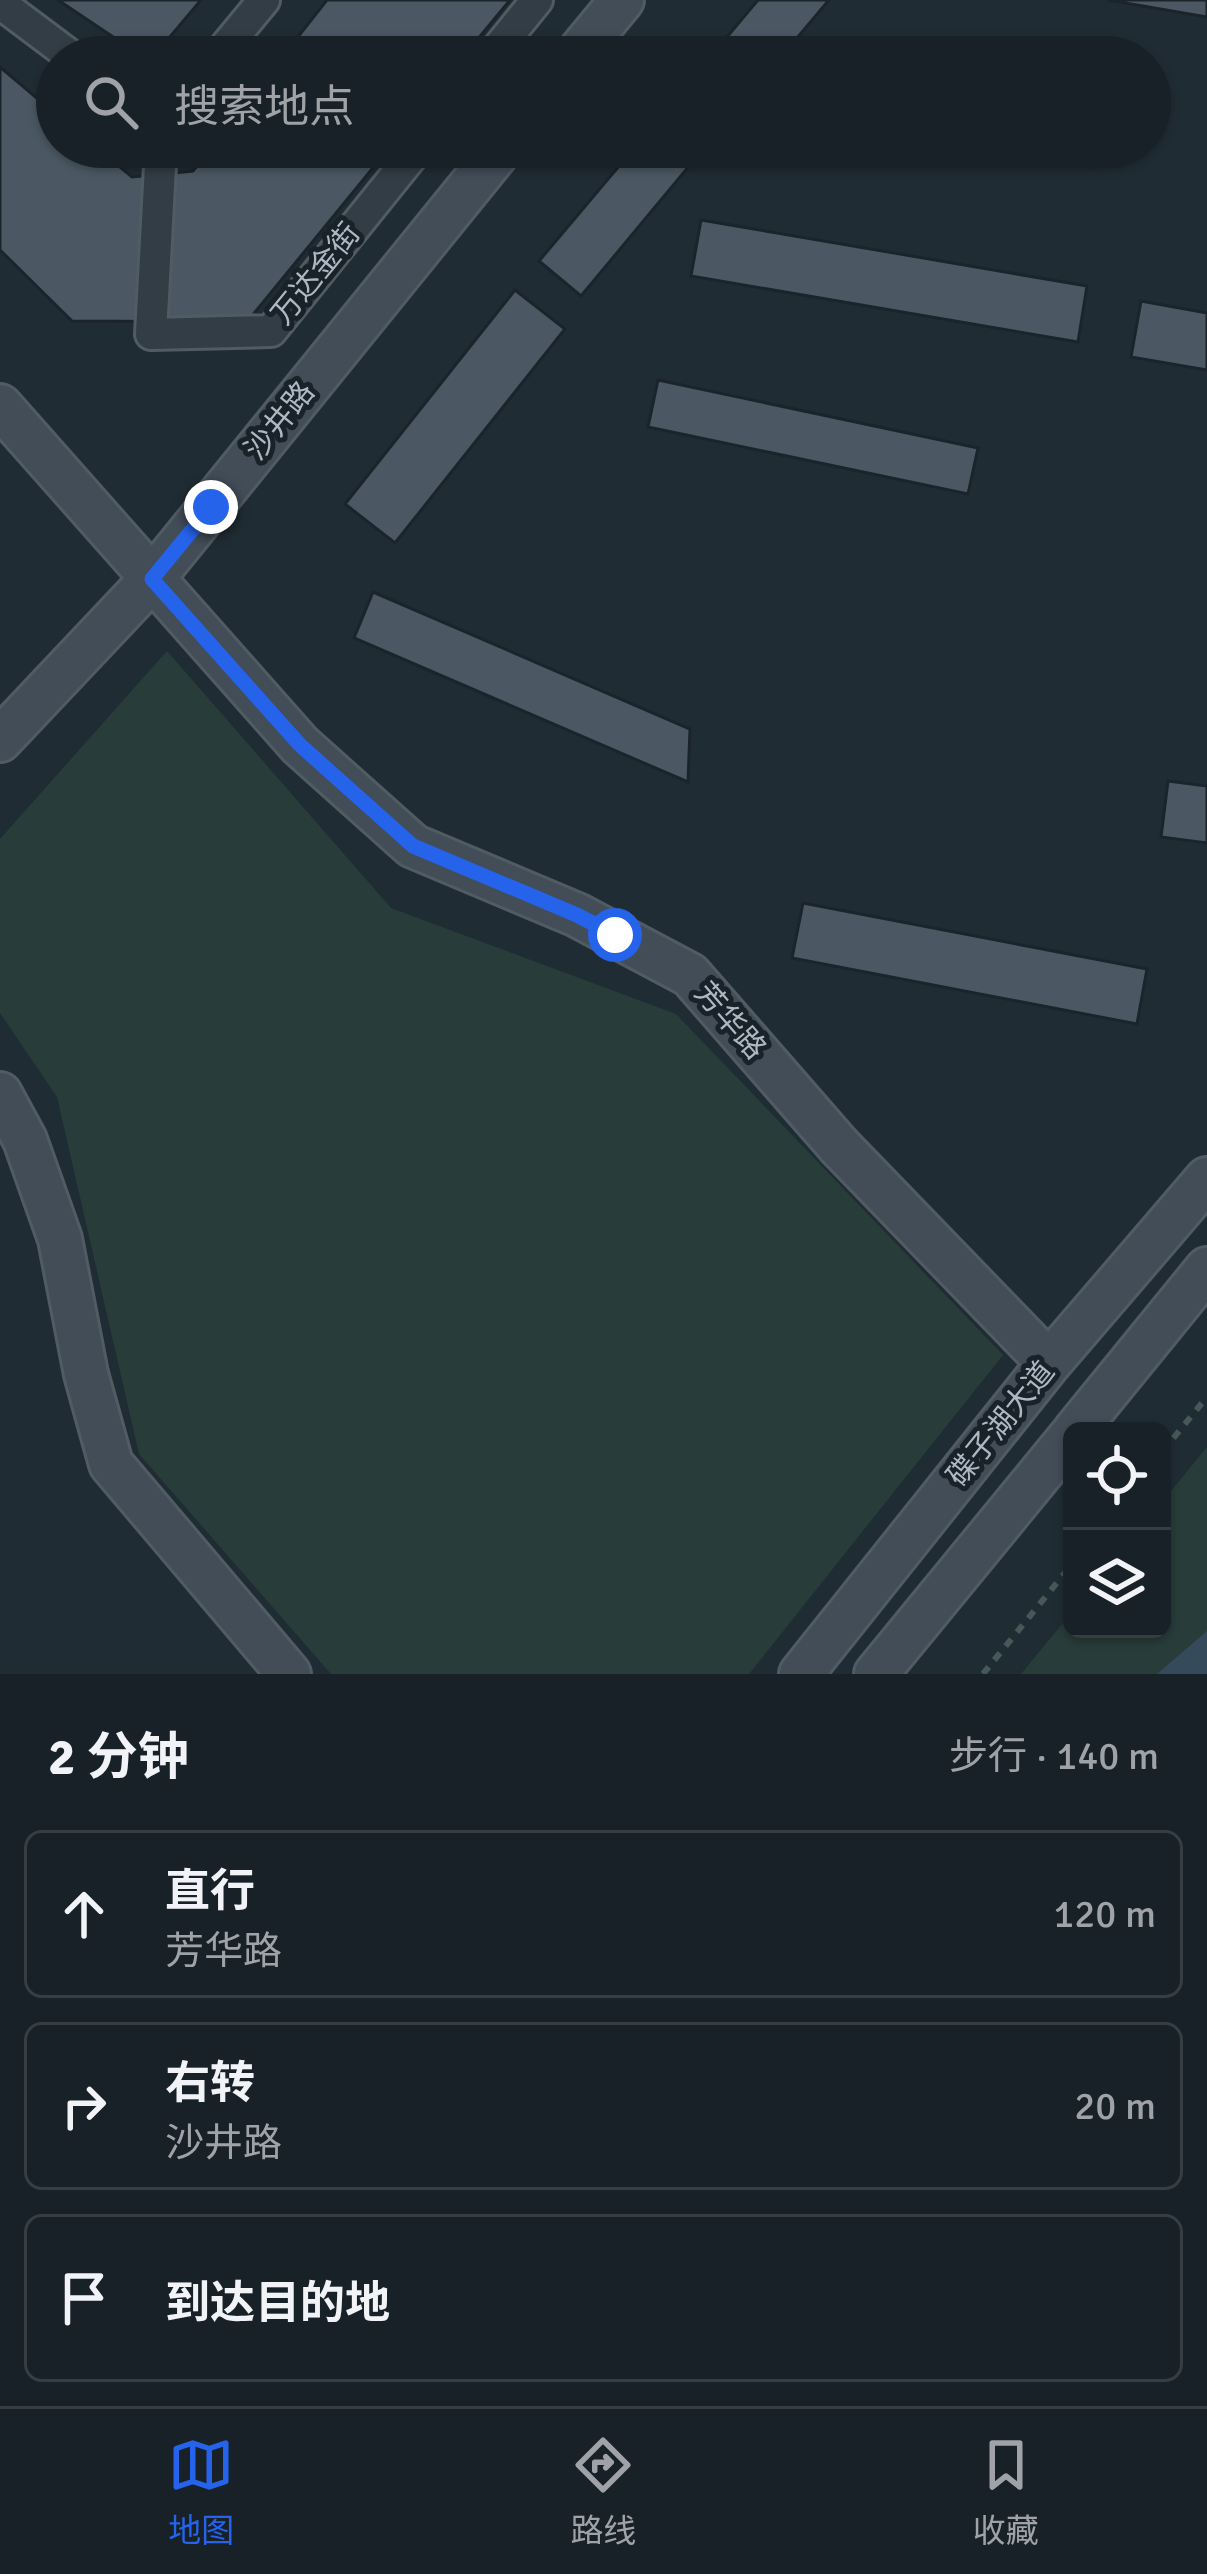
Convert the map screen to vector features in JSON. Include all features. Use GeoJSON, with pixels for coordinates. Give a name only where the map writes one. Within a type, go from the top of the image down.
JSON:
{"type":"FeatureCollection","features":[{"type":"Feature","properties":{"kind":"street"},"geometry":{"type":"LineString","coordinates":[[234,36],[264,0]]}},
{"type":"Feature","properties":{"kind":"street"},"geometry":{"type":"LineString","coordinates":[[508,36],[537,0]]}},
{"type":"Feature","properties":{"kind":"street"},"geometry":{"type":"LineString","coordinates":[[592,36],[622,0]]}},
{"type":"Feature","properties":{"kind":"street"},"geometry":{"type":"LineString","coordinates":[[0,3],[44,36]]}},
{"type":"Feature","properties":{"kind":"street","name":"万达金街"},"geometry":{"type":"LineString","coordinates":[[160,168],[151,334],[271,332],[402,168]]}},
{"type":"Feature","properties":{"kind":"street","name":"沙井路"},"geometry":{"type":"LineString","coordinates":[[0,740],[152,579],[485,168]]}},
{"type":"Feature","properties":{"kind":"street","name":"芳华路"},"geometry":{"type":"LineString","coordinates":[[0,406],[300,745],[413,846],[577,915],[690,975],[839,1146],[1048,1364]]}},
{"type":"Feature","properties":{"kind":"street"},"geometry":{"type":"LineString","coordinates":[[0,1094],[25,1140],[60,1239],[86,1374],[111,1464],[289,1674]]}},
{"type":"Feature","properties":{"kind":"street","name":"碟子湖大道"},"geometry":{"type":"LineString","coordinates":[[801,1674],[1048,1364],[1207,1179]]}},
{"type":"Feature","properties":{"kind":"street","name":"碟子湖大道"},"geometry":{"type":"LineString","coordinates":[[1082,1422],[1207,1269]]}},
{"type":"Feature","properties":{"kind":"street","name":"碟子湖大道"},"geometry":{"type":"LineString","coordinates":[[876,1674],[1063,1445]]}},
{"type":"Feature","properties":{"kind":"path"},"geometry":{"type":"LineString","coordinates":[[1171,1441],[1207,1397]]}},
{"type":"Feature","properties":{"kind":"path"},"geometry":{"type":"LineString","coordinates":[[983,1674],[1063,1575]]}},
{"type":"Feature","properties":{"kind":"green space"},"geometry":{"type":"Polygon","coordinates":[[[167,651],[391,908],[676,1014],[1003,1355],[749,1674],[331,1674],[139,1454],[57,1097],[0,1013],[0,839],[167,651]]]}},
{"type":"Feature","properties":{"kind":"green space"},"geometry":{"type":"Polygon","coordinates":[[[1207,1447],[1207,1674],[1021,1674],[1063,1623],[1063,1638],[1171,1638],[1171,1491],[1207,1447]]]}},
{"type":"Feature","properties":{"kind":"water"},"geometry":{"type":"Polygon","coordinates":[[[1207,1631],[1207,1674],[1157,1674],[1207,1631]]]}},
{"type":"Feature","properties":{"kind":"building"},"geometry":{"type":"Polygon","coordinates":[[[58,0],[201,0],[171,36],[112,36],[58,0]]]}},
{"type":"Feature","properties":{"kind":"building"},"geometry":{"type":"Polygon","coordinates":[[[327,0],[510,0],[480,36],[299,36],[327,0]]]}},
{"type":"Feature","properties":{"kind":"building"},"geometry":{"type":"Polygon","coordinates":[[[758,0],[829,0],[799,36],[728,36],[758,0]]]}},
{"type":"Feature","properties":{"kind":"building"},"geometry":{"type":"Polygon","coordinates":[[[1108,0],[1207,0],[1207,17],[1108,0]]]}},
{"type":"Feature","properties":{"kind":"building"},"geometry":{"type":"Polygon","coordinates":[[[0,67],[36,97],[36,168],[121,168],[132,177],[195,168],[373,168],[247,322],[72,321],[0,250],[0,67]]]}},
{"type":"Feature","properties":{"kind":"building"},"geometry":{"type":"Polygon","coordinates":[[[617,168],[688,168],[581,296],[539,261],[617,168]]]}},
{"type":"Feature","properties":{"kind":"building"},"geometry":{"type":"Polygon","coordinates":[[[701,220],[1087,286],[1078,342],[691,276],[701,220]]]}},
{"type":"Feature","properties":{"kind":"building"},"geometry":{"type":"Polygon","coordinates":[[[515,290],[565,329],[395,543],[345,504],[515,290]]]}},
{"type":"Feature","properties":{"kind":"building"},"geometry":{"type":"Polygon","coordinates":[[[1141,301],[1207,313],[1207,370],[1131,357],[1141,301]]]}},
{"type":"Feature","properties":{"kind":"building"},"geometry":{"type":"Polygon","coordinates":[[[658,380],[978,448],[968,494],[648,427],[658,380]]]}},
{"type":"Feature","properties":{"kind":"building"},"geometry":{"type":"Polygon","coordinates":[[[373,592],[690,729],[688,782],[354,638],[373,592]]]}},
{"type":"Feature","properties":{"kind":"building"},"geometry":{"type":"Polygon","coordinates":[[[1168,781],[1207,786],[1207,843],[1161,837],[1168,781]]]}},
{"type":"Feature","properties":{"kind":"building"},"geometry":{"type":"Polygon","coordinates":[[[803,903],[1147,969],[1137,1024],[792,958],[803,903]]]}},
{"type":"Feature","properties":{"kind":"route"},"geometry":{"type":"LineString","coordinates":[[211,507],[152,579],[300,745],[413,846],[615,935]]}}]}
